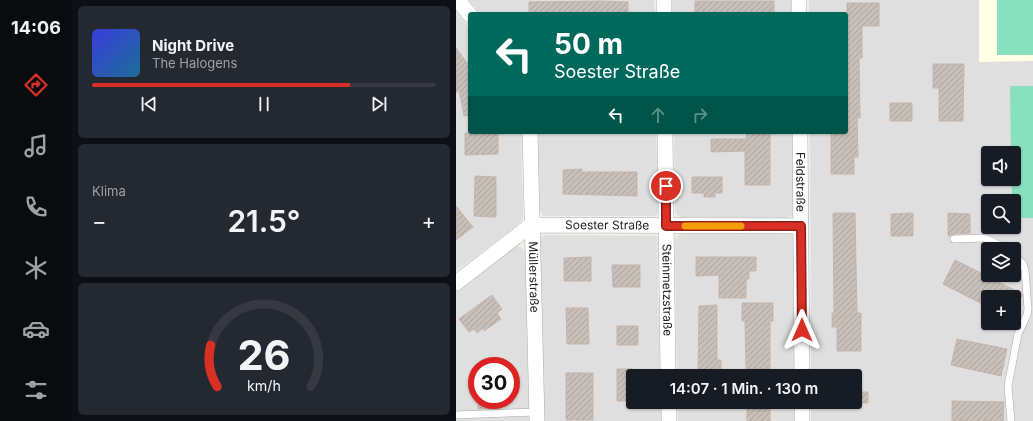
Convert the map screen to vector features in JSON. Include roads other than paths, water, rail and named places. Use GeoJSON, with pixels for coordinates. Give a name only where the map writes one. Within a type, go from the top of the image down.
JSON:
{"type":"FeatureCollection","features":[{"type":"Feature","properties":{"kind":"street"},"geometry":{"type":"LineString","coordinates":[[458,0],[468,12]]}},
{"type":"Feature","properties":{"kind":"street"},"geometry":{"type":"LineString","coordinates":[[664,0],[664,12]]}},
{"type":"Feature","properties":{"kind":"street"},"geometry":{"type":"LineString","coordinates":[[799,0],[799,12]]}},
{"type":"Feature","properties":{"kind":"street","name":"Müllerstraße"},"geometry":{"type":"LineString","coordinates":[[530,134],[531,225],[537,416]]}},
{"type":"Feature","properties":{"kind":"street","name":"Steinmetzstraße"},"geometry":{"type":"LineString","coordinates":[[665,134],[668,369]]}},
{"type":"Feature","properties":{"kind":"street","name":"Feldstraße"},"geometry":{"type":"LineString","coordinates":[[800,134],[802,369]]}},
{"type":"Feature","properties":{"kind":"street"},"geometry":{"type":"LineString","coordinates":[[456,283],[531,225]]}},
{"type":"Feature","properties":{"kind":"street","name":"Soester Straße"},"geometry":{"type":"LineString","coordinates":[[531,225],[801,226]]}},
{"type":"Feature","properties":{"kind":"street"},"geometry":{"type":"LineString","coordinates":[[669,409],[669,421]]}},
{"type":"Feature","properties":{"kind":"street"},"geometry":{"type":"LineString","coordinates":[[802,409],[802,421]]}},
{"type":"Feature","properties":{"kind":"lane"},"geometry":{"type":"LineString","coordinates":[[954,239],[985,238],[993,242]]}},
{"type":"Feature","properties":{"kind":"lane"},"geometry":{"type":"LineString","coordinates":[[1011,421],[1008,386],[1018,334],[1027,315],[1028,309],[1025,270],[1021,262]]}},
{"type":"Feature","properties":{"kind":"lane"},"geometry":{"type":"LineString","coordinates":[[456,416],[537,416]]}}]}
